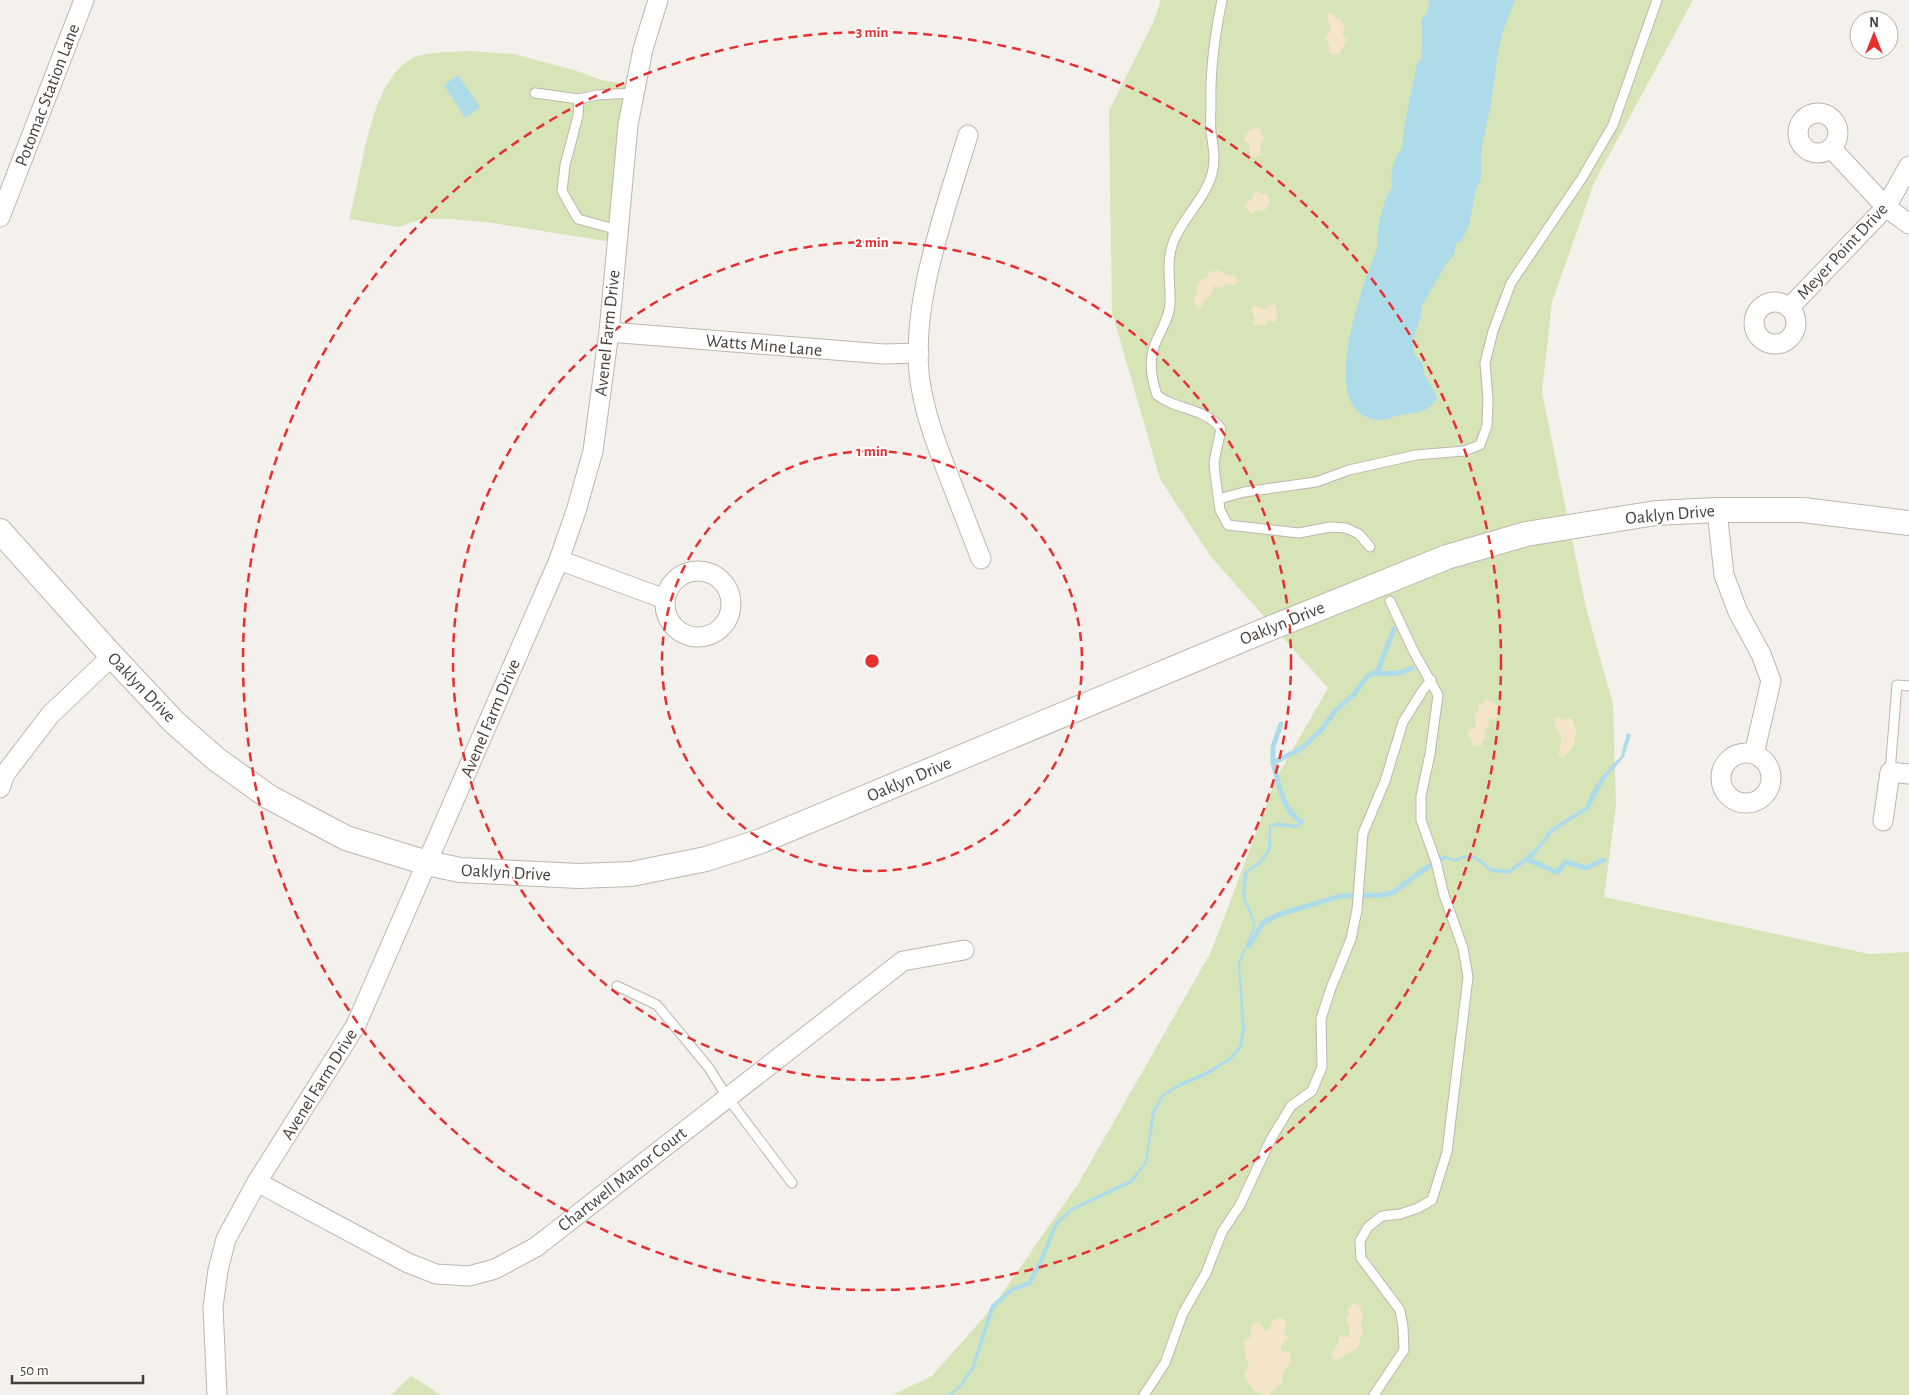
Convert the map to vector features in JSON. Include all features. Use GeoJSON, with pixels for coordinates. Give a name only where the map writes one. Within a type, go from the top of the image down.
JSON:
{"type":"FeatureCollection","features":[{"type":"Feature","properties":{"kind":"street","name":"Potomac Station Lane"},"geometry":{"type":"LineString","coordinates":[[0,218],[84,0]]}},
{"type":"Feature","properties":{"kind":"street","name":"Avenel Farm Drive"},"geometry":{"type":"LineString","coordinates":[[217,1395],[212,1307],[218,1270],[226,1239],[258,1182],[356,1025],[558,560],[576,511],[593,451],[609,332],[628,125],[643,49],[658,0]]}},
{"type":"Feature","properties":{"kind":"street"},"geometry":{"type":"LineString","coordinates":[[968,135],[935,246],[918,325],[920,387],[934,439],[981,559]]}},
{"type":"Feature","properties":{"kind":"street"},"geometry":{"type":"LineString","coordinates":[[1831,148],[1886,207],[1909,224]]}},
{"type":"Feature","properties":{"kind":"street","name":"Meyer Point Drive"},"geometry":{"type":"LineString","coordinates":[[1789,308],[1886,207],[1909,166]]}},
{"type":"Feature","properties":{"kind":"street","name":"Watts Mine Lane"},"geometry":{"type":"LineString","coordinates":[[609,332],[884,354],[919,353]]}},
{"type":"Feature","properties":{"kind":"street"},"geometry":{"type":"LineString","coordinates":[[1717,510],[1724,575],[1738,612],[1761,654],[1771,681],[1754,754]]}},
{"type":"Feature","properties":{"kind":"street","name":"Oaklyn Drive"},"geometry":{"type":"LineString","coordinates":[[0,531],[174,722],[210,754],[270,797],[346,838],[427,863],[460,870],[588,876],[631,874],[706,859],[761,841],[1256,634],[1446,557],[1526,534],[1656,513],[1717,510],[1803,510],[1909,524]]}},
{"type":"Feature","properties":{"kind":"street"},"geometry":{"type":"LineString","coordinates":[[558,560],[665,599]]}},
{"type":"Feature","properties":{"kind":"street"},"geometry":{"type":"LineString","coordinates":[[0,788],[5,774],[50,715],[112,656]]}},
{"type":"Feature","properties":{"kind":"street"},"geometry":{"type":"LineString","coordinates":[[1883,821],[1890,772],[1909,774]]}},
{"type":"Feature","properties":{"kind":"street","name":"Chartwell Manor Court"},"geometry":{"type":"LineString","coordinates":[[258,1182],[408,1263],[436,1274],[469,1276],[494,1269],[536,1247],[903,961],[964,950]]}},
{"type":"Feature","properties":{"kind":"lane"},"geometry":{"type":"LineString","coordinates":[[1222,0],[1214,37],[1211,71],[1211,130],[1214,157],[1212,174],[1204,192],[1174,240],[1168,262],[1170,306],[1166,322],[1153,349],[1152,382],[1157,395],[1170,403],[1209,418],[1216,422],[1220,429],[1214,462],[1220,510],[1228,525],[1299,532],[1330,527],[1346,528],[1359,534],[1370,547]]}},
{"type":"Feature","properties":{"kind":"lane"},"geometry":{"type":"LineString","coordinates":[[1219,499],[1244,492],[1316,482],[1349,470],[1416,455],[1464,451],[1480,445],[1487,426],[1488,399],[1485,363],[1493,331],[1511,283],[1582,178],[1613,125],[1657,0]]}},
{"type":"Feature","properties":{"kind":"lane"},"geometry":{"type":"LineString","coordinates":[[535,93],[579,99],[597,95],[634,93]]}},
{"type":"Feature","properties":{"kind":"lane"},"geometry":{"type":"LineString","coordinates":[[579,99],[578,116],[565,165],[562,191],[578,218],[618,230]]}},
{"type":"Feature","properties":{"kind":"lane"},"geometry":{"type":"LineString","coordinates":[[1374,1395],[1404,1350],[1402,1327],[1400,1310],[1362,1258],[1360,1241],[1368,1227],[1382,1216],[1400,1214],[1418,1208],[1432,1200],[1447,1152],[1468,977],[1463,948],[1444,895],[1436,862],[1421,820],[1421,796],[1430,754],[1438,695],[1414,652],[1390,601]]}},
{"type":"Feature","properties":{"kind":"lane"},"geometry":{"type":"LineString","coordinates":[[1144,1395],[1165,1363],[1183,1313],[1206,1273],[1222,1232],[1240,1205],[1271,1139],[1291,1106],[1312,1091],[1322,1067],[1321,1019],[1331,988],[1351,939],[1357,910],[1363,833],[1385,782],[1403,722],[1431,680]]}},
{"type":"Feature","properties":{"kind":"lane"},"geometry":{"type":"LineString","coordinates":[[1890,772],[1897,685],[1909,686]]}},
{"type":"Feature","properties":{"kind":"lane"},"geometry":{"type":"LineString","coordinates":[[617,986],[657,1005],[709,1068],[727,1097],[792,1183]]}},
{"type":"Feature","properties":{"kind":"green space"},"geometry":{"type":"Polygon","coordinates":[[[1161,0],[1693,0],[1594,183],[1552,302],[1542,392],[1586,608],[1613,704],[1616,806],[1604,897],[1869,954],[1909,952],[1909,1395],[892,1395],[932,1376],[992,1308],[1078,1184],[1211,952],[1277,777],[1328,688],[1211,557],[1160,479],[1112,312],[1109,111],[1153,23],[1161,0]]]}},
{"type":"Feature","properties":{"kind":"green space"},"geometry":{"type":"Polygon","coordinates":[[[468,51],[514,54],[574,70],[601,80],[632,85],[612,242],[486,222],[421,219],[399,227],[349,219],[377,106],[387,85],[399,68],[420,55],[468,51]]]}},
{"type":"Feature","properties":{"kind":"green space"},"geometry":{"type":"Polygon","coordinates":[[[411,1376],[441,1395],[391,1395],[411,1376]]]}},
{"type":"Feature","properties":{"kind":"sand"},"geometry":{"type":"Polygon","coordinates":[[[1331,13],[1335,18],[1340,19],[1345,30],[1342,34],[1348,39],[1339,54],[1330,54],[1329,44],[1325,39],[1331,28],[1327,18],[1328,14],[1331,13]]]}},
{"type":"Feature","properties":{"kind":"sand"},"geometry":{"type":"Polygon","coordinates":[[[1258,128],[1261,130],[1264,139],[1260,143],[1261,154],[1253,158],[1250,157],[1249,143],[1244,141],[1245,135],[1247,135],[1249,130],[1258,128]]]}},
{"type":"Feature","properties":{"kind":"sand"},"geometry":{"type":"Polygon","coordinates":[[[1256,191],[1261,194],[1267,194],[1270,203],[1265,210],[1251,214],[1245,207],[1245,204],[1251,200],[1256,191]]]}},
{"type":"Feature","properties":{"kind":"sand"},"geometry":{"type":"Polygon","coordinates":[[[1219,270],[1228,275],[1235,276],[1238,281],[1236,286],[1227,284],[1219,288],[1214,285],[1211,295],[1198,308],[1194,301],[1194,297],[1197,295],[1197,284],[1207,278],[1209,272],[1219,270]]]}},
{"type":"Feature","properties":{"kind":"sand"},"geometry":{"type":"Polygon","coordinates":[[[1269,305],[1276,305],[1277,316],[1275,322],[1268,320],[1265,326],[1253,325],[1255,318],[1251,310],[1254,306],[1259,306],[1264,310],[1269,305]]]}},
{"type":"Feature","properties":{"kind":"sand"},"geometry":{"type":"Polygon","coordinates":[[[1487,699],[1498,706],[1500,711],[1495,721],[1492,718],[1488,719],[1489,726],[1486,727],[1484,732],[1487,737],[1482,740],[1482,746],[1474,746],[1467,733],[1472,728],[1476,728],[1474,713],[1477,714],[1479,704],[1482,704],[1487,699]]]}},
{"type":"Feature","properties":{"kind":"sand"},"geometry":{"type":"Polygon","coordinates":[[[1558,717],[1563,720],[1571,717],[1577,733],[1574,736],[1575,744],[1561,758],[1559,754],[1561,738],[1555,727],[1555,718],[1558,717]]]}},
{"type":"Feature","properties":{"kind":"sand"},"geometry":{"type":"Polygon","coordinates":[[[1354,1303],[1361,1307],[1363,1333],[1358,1348],[1336,1360],[1332,1358],[1331,1353],[1337,1346],[1339,1337],[1349,1337],[1349,1327],[1345,1318],[1349,1315],[1347,1310],[1354,1303]]]}},
{"type":"Feature","properties":{"kind":"sand"},"geometry":{"type":"Polygon","coordinates":[[[1279,1317],[1287,1321],[1284,1332],[1288,1338],[1282,1344],[1281,1350],[1290,1353],[1291,1362],[1283,1372],[1282,1383],[1270,1391],[1270,1395],[1265,1395],[1254,1390],[1244,1375],[1249,1366],[1246,1359],[1244,1341],[1251,1337],[1253,1324],[1258,1321],[1261,1323],[1264,1331],[1270,1329],[1272,1322],[1279,1317]]]}},
{"type":"Feature","properties":{"kind":"water"},"geometry":{"type":"Polygon","coordinates":[[[1429,0],[1515,0],[1504,28],[1498,52],[1491,104],[1481,151],[1481,178],[1475,193],[1469,226],[1461,241],[1456,244],[1454,255],[1446,264],[1422,306],[1421,317],[1413,340],[1414,355],[1423,363],[1424,373],[1437,399],[1420,412],[1375,420],[1361,414],[1351,401],[1346,382],[1346,359],[1356,309],[1377,249],[1377,237],[1382,211],[1392,187],[1393,167],[1396,157],[1402,149],[1404,128],[1417,64],[1422,57],[1421,20],[1429,6],[1429,0]]]}},
{"type":"Feature","properties":{"kind":"water"},"geometry":{"type":"Polygon","coordinates":[[[458,75],[480,107],[465,118],[444,85],[458,75]]]}},
{"type":"Feature","properties":{"kind":"water"},"geometry":{"type":"Polygon","coordinates":[[[1627,733],[1631,735],[1624,757],[1606,778],[1589,809],[1553,832],[1533,857],[1509,874],[1491,872],[1476,860],[1465,858],[1455,862],[1443,858],[1445,856],[1455,859],[1465,855],[1476,856],[1491,868],[1509,870],[1537,847],[1550,829],[1585,807],[1602,776],[1621,756],[1627,733]]]}},
{"type":"Feature","properties":{"kind":"water"},"geometry":{"type":"Polygon","coordinates":[[[1277,822],[1296,825],[1301,822],[1300,826],[1296,828],[1271,826],[1271,849],[1261,864],[1248,873],[1245,896],[1256,925],[1240,964],[1245,1029],[1242,1047],[1231,1060],[1206,1076],[1181,1086],[1163,1097],[1155,1113],[1147,1163],[1132,1183],[1072,1211],[1057,1226],[1044,1260],[1031,1285],[1012,1292],[994,1309],[974,1369],[962,1386],[952,1395],[948,1395],[960,1384],[971,1368],[991,1305],[1011,1288],[1028,1281],[1054,1224],[1071,1208],[1130,1180],[1145,1162],[1152,1111],[1162,1094],[1229,1058],[1239,1046],[1242,1029],[1238,963],[1254,925],[1242,896],[1244,872],[1258,862],[1268,849],[1269,825],[1277,822]]]}},
{"type":"Feature","properties":{"kind":"waterway"},"geometry":{"type":"LineString","coordinates":[[1301,822],[1285,803],[1273,763],[1302,748],[1321,730],[1336,710],[1354,694],[1367,677],[1378,670],[1394,629]]}},
{"type":"Feature","properties":{"kind":"waterway"},"geometry":{"type":"LineString","coordinates":[[1374,674],[1399,673],[1412,668]]}},
{"type":"Feature","properties":{"kind":"waterway"},"geometry":{"type":"LineString","coordinates":[[1273,763],[1273,747],[1281,724]]}},
{"type":"Feature","properties":{"kind":"waterway"},"geometry":{"type":"LineString","coordinates":[[1249,946],[1263,923],[1277,915],[1341,896],[1383,895],[1394,892],[1420,872],[1443,858]]}},
{"type":"Feature","properties":{"kind":"waterway"},"geometry":{"type":"LineString","coordinates":[[1528,860],[1557,872],[1566,862],[1586,868],[1604,860]]}}]}
